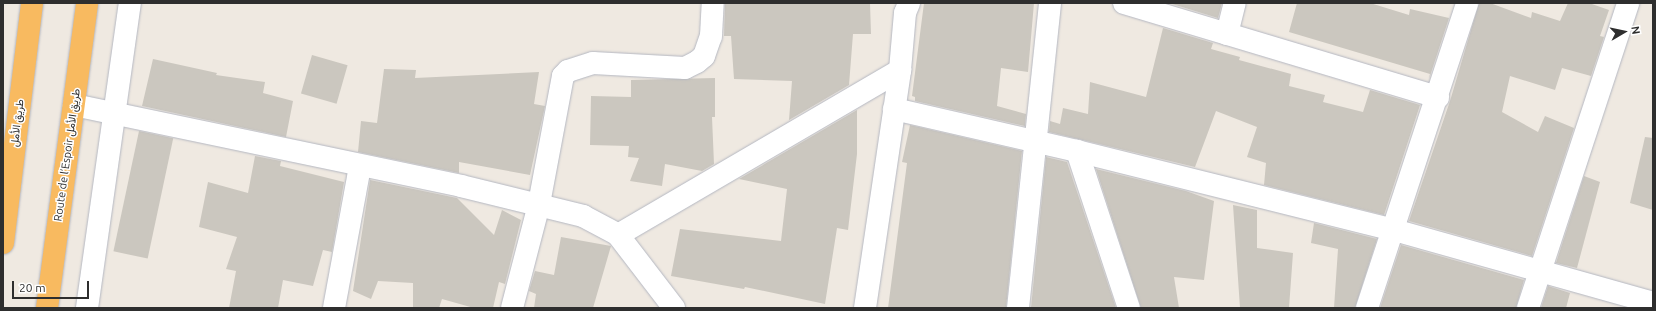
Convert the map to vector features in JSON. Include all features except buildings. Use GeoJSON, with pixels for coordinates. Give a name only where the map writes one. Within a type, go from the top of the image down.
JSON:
{"type":"FeatureCollection","features":[{"type":"Feature","properties":{"kind":"highway","name":"طريق الأمل"},"geometry":{"type":"LineString","coordinates":[[3,243],[5,203],[32,3]]}},
{"type":"Feature","properties":{"kind":"highway","name":"Route de l’Espoir طريق الأمل"},"geometry":{"type":"LineString","coordinates":[[47,308],[87,3]]}},
{"type":"Feature","properties":{"kind":"street"},"geometry":{"type":"LineString","coordinates":[[87,308],[113,114],[130,3]]}},
{"type":"Feature","properties":{"kind":"street"},"geometry":{"type":"LineString","coordinates":[[512,308],[539,204],[563,76],[568,70],[593,63],[685,68],[697,62],[704,56],[711,36],[713,3]]}},
{"type":"Feature","properties":{"kind":"street"},"geometry":{"type":"LineString","coordinates":[[865,308],[900,70],[906,13],[909,3]]}},
{"type":"Feature","properties":{"kind":"street"},"geometry":{"type":"LineString","coordinates":[[1018,308],[1050,3]]}},
{"type":"Feature","properties":{"kind":"street"},"geometry":{"type":"LineString","coordinates":[[1124,3],[1438,97]]}},
{"type":"Feature","properties":{"kind":"street"},"geometry":{"type":"LineString","coordinates":[[1227,34],[1235,3]]}},
{"type":"Feature","properties":{"kind":"street"},"geometry":{"type":"LineString","coordinates":[[1367,308],[1438,97],[1467,3]]}},
{"type":"Feature","properties":{"kind":"street"},"geometry":{"type":"LineString","coordinates":[[1528,308],[1628,3]]}},
{"type":"Feature","properties":{"kind":"street"},"geometry":{"type":"LineString","coordinates":[[618,235],[900,70]]}},
{"type":"Feature","properties":{"kind":"street"},"geometry":{"type":"LineString","coordinates":[[74,105],[539,204],[583,216],[618,235],[674,308]]}},
{"type":"Feature","properties":{"kind":"street"},"geometry":{"type":"LineString","coordinates":[[894,109],[1077,151],[1394,230],[1653,303]]}},
{"type":"Feature","properties":{"kind":"street"},"geometry":{"type":"LineString","coordinates":[[1077,151],[1129,308]]}},
{"type":"Feature","properties":{"kind":"street"},"geometry":{"type":"LineString","coordinates":[[334,308],[360,166]]}}]}
